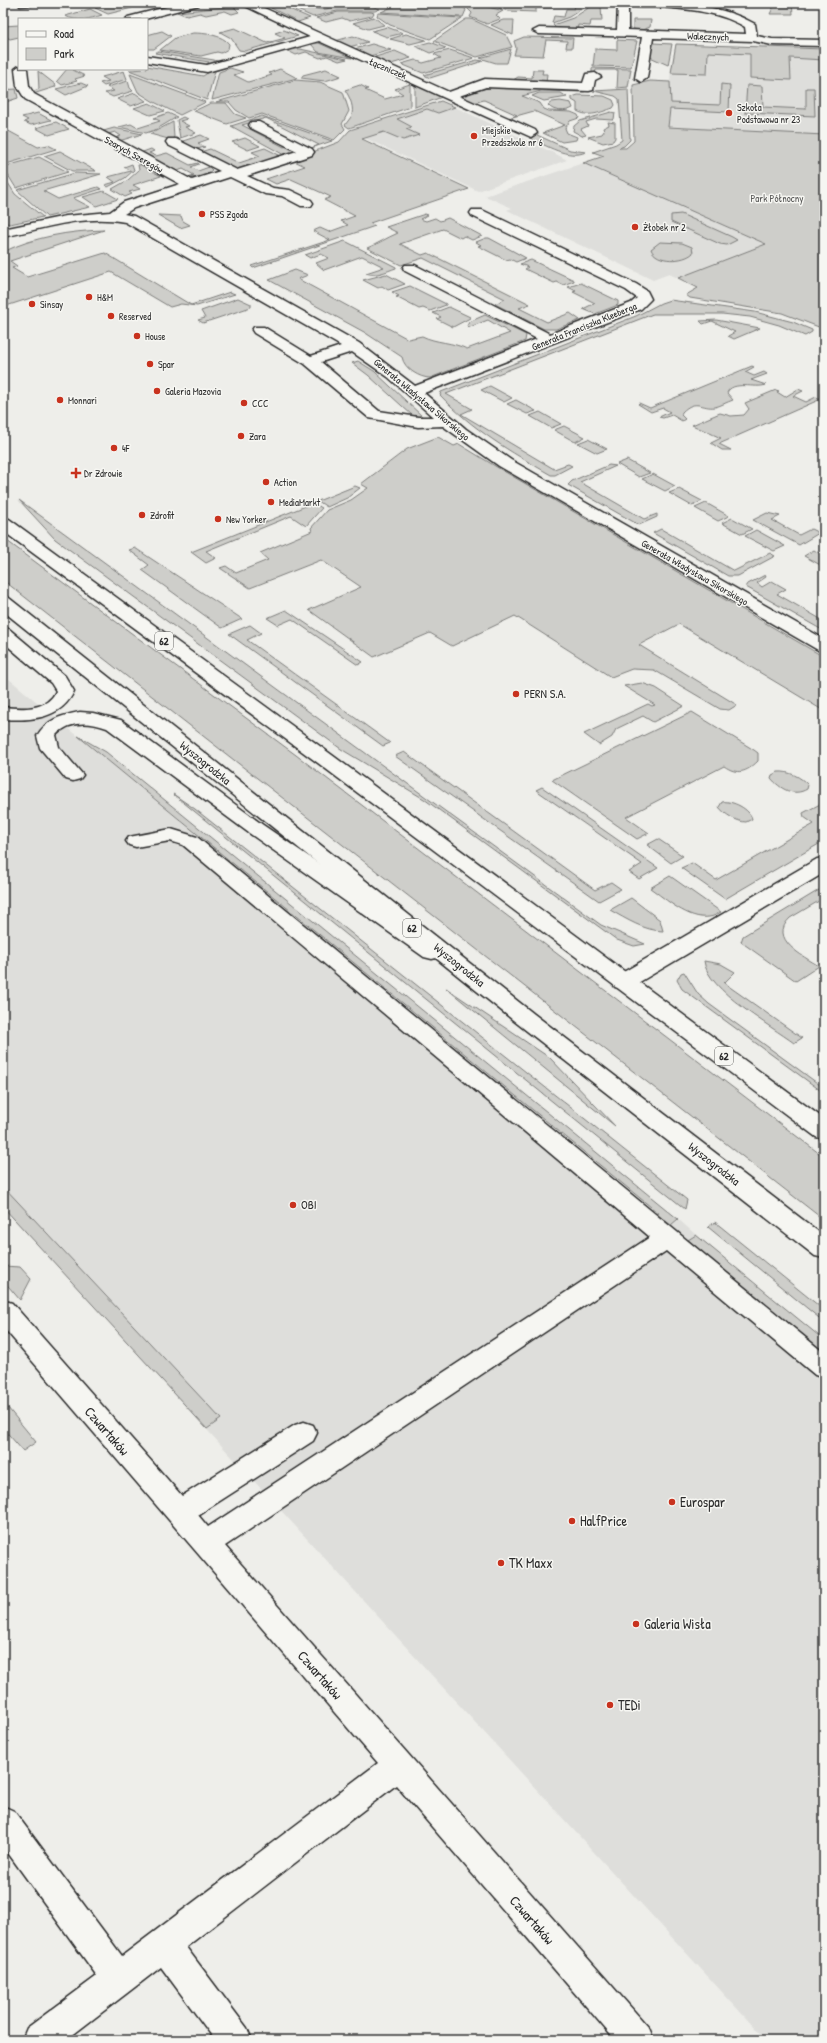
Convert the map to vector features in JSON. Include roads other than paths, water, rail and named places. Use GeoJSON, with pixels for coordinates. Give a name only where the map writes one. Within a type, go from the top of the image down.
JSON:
{"type":"FeatureCollection","features":[{"type":"Feature","properties":{"kind":"street"},"geometry":{"type":"LineString","coordinates":[[136,18],[195,3]]}},
{"type":"Feature","properties":{"kind":"street","name":"Łączniczek"},"geometry":{"type":"LineString","coordinates":[[244,3],[318,38],[531,133]]}},
{"type":"Feature","properties":{"kind":"street"},"geometry":{"type":"LineString","coordinates":[[622,33],[623,3]]}},
{"type":"Feature","properties":{"kind":"street"},"geometry":{"type":"LineString","coordinates":[[632,3],[688,6],[733,17],[751,26],[751,34],[753,38]]}},
{"type":"Feature","properties":{"kind":"street"},"geometry":{"type":"LineString","coordinates":[[256,9],[270,5]]}},
{"type":"Feature","properties":{"kind":"street","name":"Walecznych"},"geometry":{"type":"LineString","coordinates":[[539,31],[603,39],[622,33],[648,33],[753,38],[772,42],[824,44]]}},
{"type":"Feature","properties":{"kind":"street"},"geometry":{"type":"LineString","coordinates":[[641,78],[648,33]]}},
{"type":"Feature","properties":{"kind":"street"},"geometry":{"type":"LineString","coordinates":[[148,59],[207,69],[318,38]]}},
{"type":"Feature","properties":{"kind":"street","name":"Szarych Szeregów"},"geometry":{"type":"LineString","coordinates":[[21,70],[20,75],[23,86],[29,96],[191,185]]}},
{"type":"Feature","properties":{"kind":"street"},"geometry":{"type":"LineString","coordinates":[[448,96],[508,78],[589,87],[590,76],[595,77]]}},
{"type":"Feature","properties":{"kind":"street"},"geometry":{"type":"LineString","coordinates":[[114,215],[129,205],[191,185],[308,152],[255,125]]}},
{"type":"Feature","properties":{"kind":"street"},"geometry":{"type":"LineString","coordinates":[[172,142],[270,191],[285,193],[306,203]]}},
{"type":"Feature","properties":{"kind":"street","name":"Generała Franciszka Kleeberga"},"geometry":{"type":"LineString","coordinates":[[412,391],[428,387],[636,306],[644,299],[642,294],[631,287],[477,213]]}},
{"type":"Feature","properties":{"kind":"street","name":"Generała Władysława Sikorskiego"},"geometry":{"type":"LineString","coordinates":[[3,233],[91,216],[114,215],[129,219],[147,228],[354,346],[384,366],[446,421],[505,463],[824,646]]}},
{"type":"Feature","properties":{"kind":"street"},"geometry":{"type":"LineString","coordinates":[[410,268],[550,340]]}},
{"type":"Feature","properties":{"kind":"street"},"geometry":{"type":"LineString","coordinates":[[583,314],[597,321]]}},
{"type":"Feature","properties":{"kind":"street"},"geometry":{"type":"LineString","coordinates":[[259,330],[310,361],[374,415],[418,422],[446,421]]}},
{"type":"Feature","properties":{"kind":"street"},"geometry":{"type":"LineString","coordinates":[[310,361],[354,346]]}},
{"type":"Feature","properties":{"kind":"street","name":"62"},"geometry":{"type":"LineString","coordinates":[[3,523],[824,1131]]}},
{"type":"Feature","properties":{"kind":"street","name":"Wyszogrodzka"},"geometry":{"type":"LineString","coordinates":[[3,602],[526,1019],[824,1249]]}},
{"type":"Feature","properties":{"kind":"street"},"geometry":{"type":"LineString","coordinates":[[3,633],[59,680],[65,691],[58,702],[50,708],[32,713],[3,713]]}},
{"type":"Feature","properties":{"kind":"street"},"geometry":{"type":"LineString","coordinates":[[73,775],[50,748],[46,736],[48,731],[77,717],[98,719],[114,724],[256,829],[526,1019]]}},
{"type":"Feature","properties":{"kind":"street"},"geometry":{"type":"LineString","coordinates":[[136,841],[171,835],[190,841],[824,1368]]}},
{"type":"Feature","properties":{"kind":"street"},"geometry":{"type":"LineString","coordinates":[[623,982],[824,864]]}},
{"type":"Feature","properties":{"kind":"street"},"geometry":{"type":"LineString","coordinates":[[205,1544],[668,1237]]}},
{"type":"Feature","properties":{"kind":"street","name":"Czwartaków"},"geometry":{"type":"LineString","coordinates":[[3,1310],[637,2040]]}},
{"type":"Feature","properties":{"kind":"street"},"geometry":{"type":"LineString","coordinates":[[178,1513],[304,1433]]}},
{"type":"Feature","properties":{"kind":"street"},"geometry":{"type":"LineString","coordinates":[[39,2040],[398,1766]]}},
{"type":"Feature","properties":{"kind":"street"},"geometry":{"type":"LineString","coordinates":[[3,1821],[119,1979]]}},
{"type":"Feature","properties":{"kind":"street"},"geometry":{"type":"LineString","coordinates":[[165,1945],[235,2040]]}},
{"type":"Feature","properties":{"kind":"place","name":"Szkoła Podstawowa nr 23"},"geometry":{"type":"Point","coordinates":[729,113]}},
{"type":"Feature","properties":{"kind":"place","name":"Miejskie Przedszkole nr 6"},"geometry":{"type":"Point","coordinates":[474,136]}},
{"type":"Feature","properties":{"kind":"place","name":"PSS Zgoda"},"geometry":{"type":"Point","coordinates":[202,214]}},
{"type":"Feature","properties":{"kind":"place","name":"Żłobek nr 2"},"geometry":{"type":"Point","coordinates":[635,227]}},
{"type":"Feature","properties":{"kind":"place","name":"H&M"},"geometry":{"type":"Point","coordinates":[89,297]}},
{"type":"Feature","properties":{"kind":"place","name":"Sinsay"},"geometry":{"type":"Point","coordinates":[32,304]}},
{"type":"Feature","properties":{"kind":"place","name":"Reserved"},"geometry":{"type":"Point","coordinates":[111,316]}},
{"type":"Feature","properties":{"kind":"place","name":"House"},"geometry":{"type":"Point","coordinates":[137,336]}},
{"type":"Feature","properties":{"kind":"place","name":"Spar"},"geometry":{"type":"Point","coordinates":[150,364]}},
{"type":"Feature","properties":{"kind":"place","name":"Galeria Mazovia"},"geometry":{"type":"Point","coordinates":[157,391]}},
{"type":"Feature","properties":{"kind":"place","name":"Monnari"},"geometry":{"type":"Point","coordinates":[60,400]}},
{"type":"Feature","properties":{"kind":"place","name":"CCC"},"geometry":{"type":"Point","coordinates":[244,403]}},
{"type":"Feature","properties":{"kind":"place","name":"Zara"},"geometry":{"type":"Point","coordinates":[241,436]}},
{"type":"Feature","properties":{"kind":"place","name":"4F"},"geometry":{"type":"Point","coordinates":[114,448]}},
{"type":"Feature","properties":{"kind":"place","name":"Dr Zdrowie"},"geometry":{"type":"Point","coordinates":[76,473]}},
{"type":"Feature","properties":{"kind":"place","name":"Action"},"geometry":{"type":"Point","coordinates":[266,482]}},
{"type":"Feature","properties":{"kind":"place","name":"MediaMarkt"},"geometry":{"type":"Point","coordinates":[271,502]}},
{"type":"Feature","properties":{"kind":"place","name":"Zdrofit"},"geometry":{"type":"Point","coordinates":[142,515]}},
{"type":"Feature","properties":{"kind":"place","name":"New Yorker"},"geometry":{"type":"Point","coordinates":[218,519]}},
{"type":"Feature","properties":{"kind":"place","name":"PERN S.A."},"geometry":{"type":"Point","coordinates":[516,694]}},
{"type":"Feature","properties":{"kind":"place","name":"OBI"},"geometry":{"type":"Point","coordinates":[293,1205]}},
{"type":"Feature","properties":{"kind":"place","name":"Eurospar"},"geometry":{"type":"Point","coordinates":[672,1502]}},
{"type":"Feature","properties":{"kind":"place","name":"HalfPrice"},"geometry":{"type":"Point","coordinates":[572,1521]}},
{"type":"Feature","properties":{"kind":"place","name":"TK Maxx"},"geometry":{"type":"Point","coordinates":[501,1563]}},
{"type":"Feature","properties":{"kind":"place","name":"Galeria Wisła"},"geometry":{"type":"Point","coordinates":[636,1624]}},
{"type":"Feature","properties":{"kind":"place","name":"TEDi"},"geometry":{"type":"Point","coordinates":[610,1705]}},
{"type":"Feature","properties":{"kind":"park label","name":"Park Północny"},"geometry":{"type":"Point","coordinates":[777,198]}}]}
